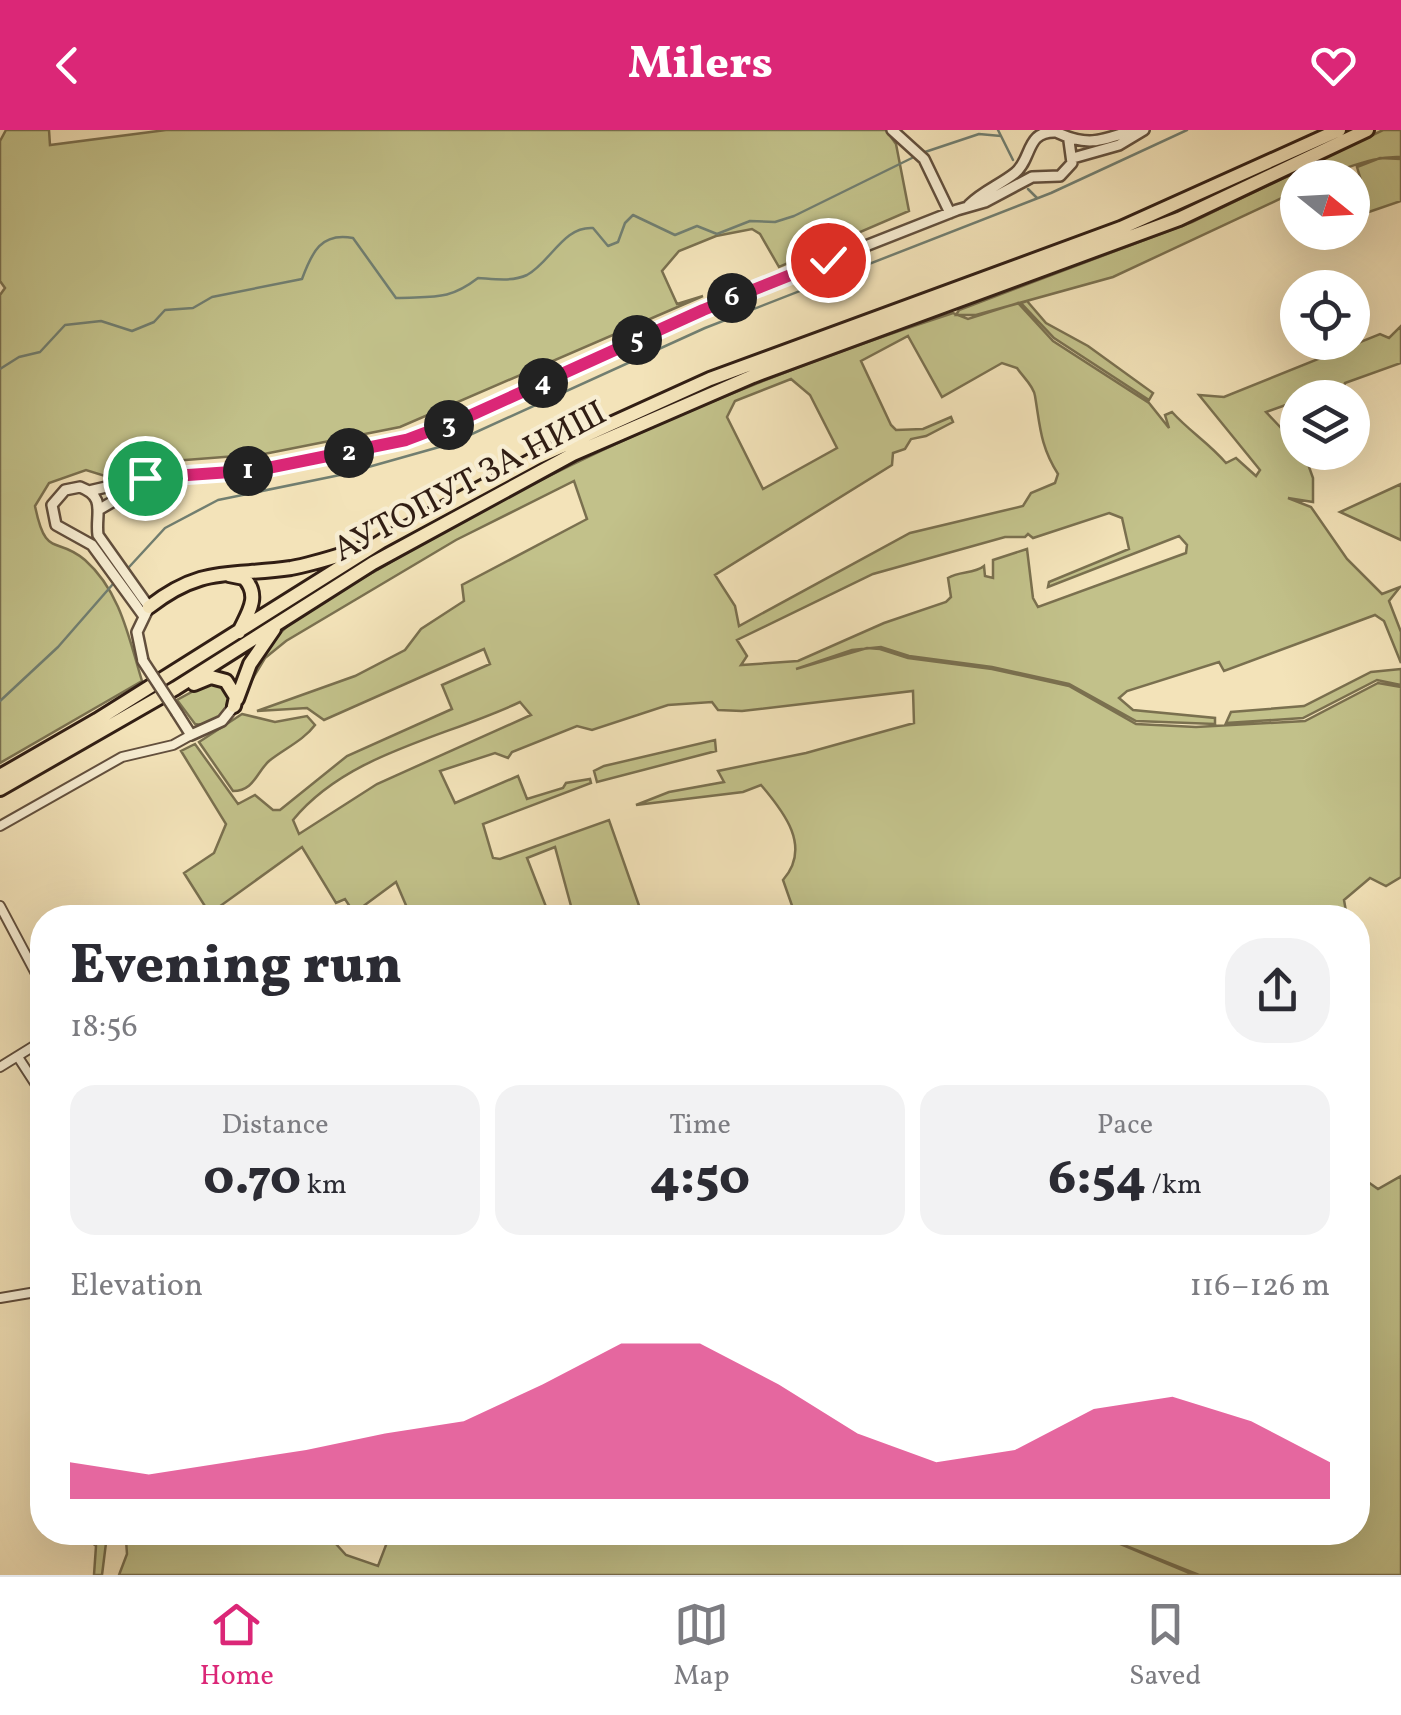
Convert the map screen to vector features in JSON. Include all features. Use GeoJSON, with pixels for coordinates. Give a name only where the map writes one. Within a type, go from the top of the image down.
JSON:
{"type":"FeatureCollection","features":[{"type":"Feature","properties":{"kind":"highway"},"geometry":{"type":"LineString","coordinates":[[963,294],[1155,214],[1339,130]]}},
{"type":"Feature","properties":{"kind":"highway"},"geometry":{"type":"LineString","coordinates":[[940,302],[1179,219],[1367,130]]}},
{"type":"Feature","properties":{"kind":"highway","name":"АУТОПУТ ЗА НИШ"},"geometry":{"type":"LineString","coordinates":[[0,776],[382,541],[538,457],[643,408],[816,338],[940,302]]}},
{"type":"Feature","properties":{"kind":"highway","name":"АУТОПУТ ЗА НИШ"},"geometry":{"type":"LineString","coordinates":[[0,788],[116,722],[403,545],[573,454],[752,376],[940,302]]}},
{"type":"Feature","properties":{"kind":"highway"},"geometry":{"type":"LineString","coordinates":[[148,609],[208,574],[293,568],[382,541]]}},
{"type":"Feature","properties":{"kind":"highway"},"geometry":{"type":"LineString","coordinates":[[148,609],[217,577],[240,576],[250,584],[253,598],[239,632]]}},
{"type":"Feature","properties":{"kind":"highway"},"geometry":{"type":"LineString","coordinates":[[234,706],[250,664],[279,622]]}},
{"type":"Feature","properties":{"kind":"highway"},"geometry":{"type":"LineString","coordinates":[[116,722],[211,677],[232,686],[234,706]]}},
{"type":"Feature","properties":{"kind":"street"},"geometry":{"type":"LineString","coordinates":[[892,130],[920,155],[950,212]]}},
{"type":"Feature","properties":{"kind":"street"},"geometry":{"type":"LineString","coordinates":[[969,205],[1018,171],[1031,142],[1031,130]]}},
{"type":"Feature","properties":{"kind":"street"},"geometry":{"type":"LineString","coordinates":[[1031,142],[1050,131],[1069,141],[1094,142],[1133,130]]}},
{"type":"Feature","properties":{"kind":"street"},"geometry":{"type":"LineString","coordinates":[[108,559],[56,525],[52,505],[60,492],[70,488],[89,491],[162,474],[285,466],[427,432],[703,310],[950,212],[985,202],[1032,177],[1060,176],[1073,158],[1119,144],[1144,130]]}},
{"type":"Feature","properties":{"kind":"street"},"geometry":{"type":"LineString","coordinates":[[1069,141],[1073,158]]}},
{"type":"Feature","properties":{"kind":"street"},"geometry":{"type":"LineString","coordinates":[[1027,154],[1030,166],[1042,176]]}},
{"type":"Feature","properties":{"kind":"street"},"geometry":{"type":"LineString","coordinates":[[100,509],[132,491],[186,475]]}},
{"type":"Feature","properties":{"kind":"street"},"geometry":{"type":"LineString","coordinates":[[89,491],[100,509],[96,525],[108,559],[148,609],[137,640],[144,661],[191,735]]}},
{"type":"Feature","properties":{"kind":"street"},"geometry":{"type":"LineString","coordinates":[[78,536],[96,525]]}},
{"type":"Feature","properties":{"kind":"street"},"geometry":{"type":"LineString","coordinates":[[0,826],[122,757],[173,745],[222,721],[234,706]]}},
{"type":"Feature","properties":{"kind":"street"},"geometry":{"type":"LineString","coordinates":[[0,906],[30,962]]}},
{"type":"Feature","properties":{"kind":"street"},"geometry":{"type":"LineString","coordinates":[[0,1067],[30,1048]]}},
{"type":"Feature","properties":{"kind":"street"},"geometry":{"type":"LineString","coordinates":[[18,1056],[30,1075]]}},
{"type":"Feature","properties":{"kind":"street"},"geometry":{"type":"LineString","coordinates":[[0,1298],[30,1293]]}},
{"type":"Feature","properties":{"kind":"shaded area"},"geometry":{"type":"Polygon","coordinates":[[[6,130],[49,130],[50,145],[166,130],[886,130],[896,144],[909,211],[779,267],[760,234],[752,229],[716,236],[679,251],[662,271],[677,304],[703,296],[400,427],[264,454],[147,463],[105,476],[86,470],[49,483],[35,506],[43,534],[53,544],[85,560],[107,586],[122,617],[142,681],[0,763],[0,295],[5,288],[0,281],[0,141],[6,130]]]}},
{"type":"Feature","properties":{"kind":"shaded area"},"geometry":{"type":"Polygon","coordinates":[[[1383,130],[1401,130],[1401,157],[1321,160],[1383,130]]]}},
{"type":"Feature","properties":{"kind":"shaded area"},"geometry":{"type":"Polygon","coordinates":[[[1401,159],[1401,201],[1370,212],[1370,162],[1401,159]]]}},
{"type":"Feature","properties":{"kind":"shaded area"},"geometry":{"type":"Polygon","coordinates":[[[1280,180],[1280,199],[1113,277],[976,315],[956,315],[959,310],[1192,222],[1280,180]]]}},
{"type":"Feature","properties":{"kind":"shaded area"},"geometry":{"type":"Polygon","coordinates":[[[1027,301],[1046,323],[1088,346],[1153,393],[1149,400],[1054,338],[1021,303],[1027,301]]]}},
{"type":"Feature","properties":{"kind":"shaded area"},"geometry":{"type":"Polygon","coordinates":[[[1018,303],[1053,341],[1149,403],[1169,428],[1165,415],[1172,412],[1226,463],[1236,458],[1256,476],[1260,470],[1199,395],[1224,397],[1316,360],[1370,360],[1370,338],[1380,334],[1389,338],[1401,326],[1401,363],[1353,380],[1280,380],[1280,407],[1266,412],[1280,427],[1280,470],[1310,470],[1313,478],[1313,502],[1288,498],[1311,507],[1347,559],[1382,594],[1400,587],[1389,601],[1401,632],[1401,663],[1384,621],[1375,615],[1224,671],[1219,662],[1127,691],[1119,698],[1133,710],[1215,718],[1215,724],[1136,721],[1069,684],[992,667],[869,648],[908,658],[992,669],[1069,686],[1136,724],[1196,727],[1305,721],[1378,683],[1401,687],[1401,877],[1386,886],[1370,878],[1344,900],[1345,905],[792,905],[783,880],[795,855],[792,830],[761,785],[743,792],[636,805],[669,792],[724,782],[718,771],[806,753],[914,723],[913,691],[742,711],[718,710],[712,702],[668,705],[592,730],[577,726],[512,752],[508,758],[495,753],[440,771],[455,803],[518,776],[527,799],[563,788],[566,783],[590,779],[591,783],[483,824],[493,858],[500,859],[609,820],[639,905],[571,905],[555,847],[527,858],[545,905],[406,905],[396,882],[365,905],[349,905],[345,899],[336,903],[302,847],[222,905],[204,905],[184,873],[214,853],[226,824],[181,751],[195,744],[238,804],[255,795],[273,810],[280,810],[347,756],[452,709],[442,685],[490,664],[484,649],[324,720],[307,708],[257,711],[355,676],[405,650],[421,629],[464,601],[462,585],[587,519],[574,481],[456,540],[286,641],[265,658],[244,693],[256,662],[280,633],[323,601],[453,526],[662,423],[806,364],[953,313],[968,319],[1018,303]],[[908,336],[861,361],[896,430],[923,429],[951,417],[953,422],[911,439],[905,449],[893,453],[892,465],[715,575],[735,606],[739,626],[910,533],[1023,506],[1031,493],[1055,483],[1058,474],[1044,445],[1034,392],[1017,368],[1002,363],[942,397],[908,336]],[[791,379],[735,401],[727,417],[763,489],[837,448],[810,395],[791,379]],[[1109,513],[1033,538],[1028,534],[1005,537],[873,574],[737,640],[747,656],[741,665],[798,661],[884,623],[946,602],[951,597],[948,578],[984,566],[985,576],[993,578],[993,560],[1027,549],[1033,598],[1038,607],[1186,553],[1187,545],[1179,536],[1048,587],[1049,582],[1129,549],[1122,518],[1109,513]],[[865,649],[852,650],[796,669],[865,649]],[[520,702],[369,763],[315,797],[293,820],[299,834],[377,784],[531,715],[520,702]]]}},
{"type":"Feature","properties":{"kind":"shaded area"},"geometry":{"type":"Polygon","coordinates":[[[1401,484],[1401,540],[1340,512],[1401,484]]]}},
{"type":"Feature","properties":{"kind":"shaded area"},"geometry":{"type":"Polygon","coordinates":[[[1401,669],[1401,685],[1377,680],[1303,718],[1226,723],[1231,712],[1304,706],[1371,672],[1401,669]]]}},
{"type":"Feature","properties":{"kind":"shaded area"},"geometry":{"type":"Polygon","coordinates":[[[210,682],[223,685],[231,700],[217,719],[195,724],[177,700],[210,682]]]}},
{"type":"Feature","properties":{"kind":"shaded area"},"geometry":{"type":"Polygon","coordinates":[[[242,714],[275,722],[307,716],[315,725],[269,761],[250,785],[233,791],[199,742],[242,714]]]}},
{"type":"Feature","properties":{"kind":"shaded area"},"geometry":{"type":"Polygon","coordinates":[[[715,740],[716,751],[597,782],[594,771],[604,766],[715,740]]]}},
{"type":"Feature","properties":{"kind":"shaded area"},"geometry":{"type":"Polygon","coordinates":[[[1401,1176],[1401,1575],[1199,1575],[1124,1545],[1370,1545],[1370,1183],[1378,1189],[1401,1176]]]}},
{"type":"Feature","properties":{"kind":"shaded area"},"geometry":{"type":"Polygon","coordinates":[[[106,1545],[102,1575],[94,1575],[96,1546],[106,1545]]]}},
{"type":"Feature","properties":{"kind":"shaded area"},"geometry":{"type":"Polygon","coordinates":[[[126,1545],[337,1545],[346,1555],[378,1566],[386,1545],[1123,1545],[1194,1575],[119,1575],[126,1545]]]}},
{"type":"Feature","properties":{"kind":"waterway"},"geometry":{"type":"LineString","coordinates":[[998,130],[1013,160]]}},
{"type":"Feature","properties":{"kind":"waterway"},"geometry":{"type":"LineString","coordinates":[[119,578],[165,528],[218,500],[340,475],[450,444],[705,328],[1051,193],[1187,130]]}},
{"type":"Feature","properties":{"kind":"waterway"},"geometry":{"type":"LineString","coordinates":[[925,152],[979,134],[1001,136]]}},
{"type":"Feature","properties":{"kind":"waterway"},"geometry":{"type":"LineString","coordinates":[[0,369],[19,357],[40,352],[65,325],[101,321],[132,331],[154,322],[165,310],[193,308],[212,297],[302,279],[319,246],[333,238],[353,238],[396,298],[440,296],[458,291],[478,278],[527,275],[565,239],[583,229],[593,228],[608,246],[618,242],[625,223],[633,215],[675,235],[697,226],[717,234],[750,221],[775,222],[918,155]]}},
{"type":"Feature","properties":{"kind":"waterway"},"geometry":{"type":"LineString","coordinates":[[1028,189],[1037,198]]}},
{"type":"Feature","properties":{"kind":"waterway"},"geometry":{"type":"LineString","coordinates":[[0,701],[58,647],[113,584]]}},
{"type":"Feature","properties":{"kind":"route"},"geometry":{"type":"LineString","coordinates":[[145,478],[258,470],[406,440],[467,417],[703,310],[828,260]]}}]}
